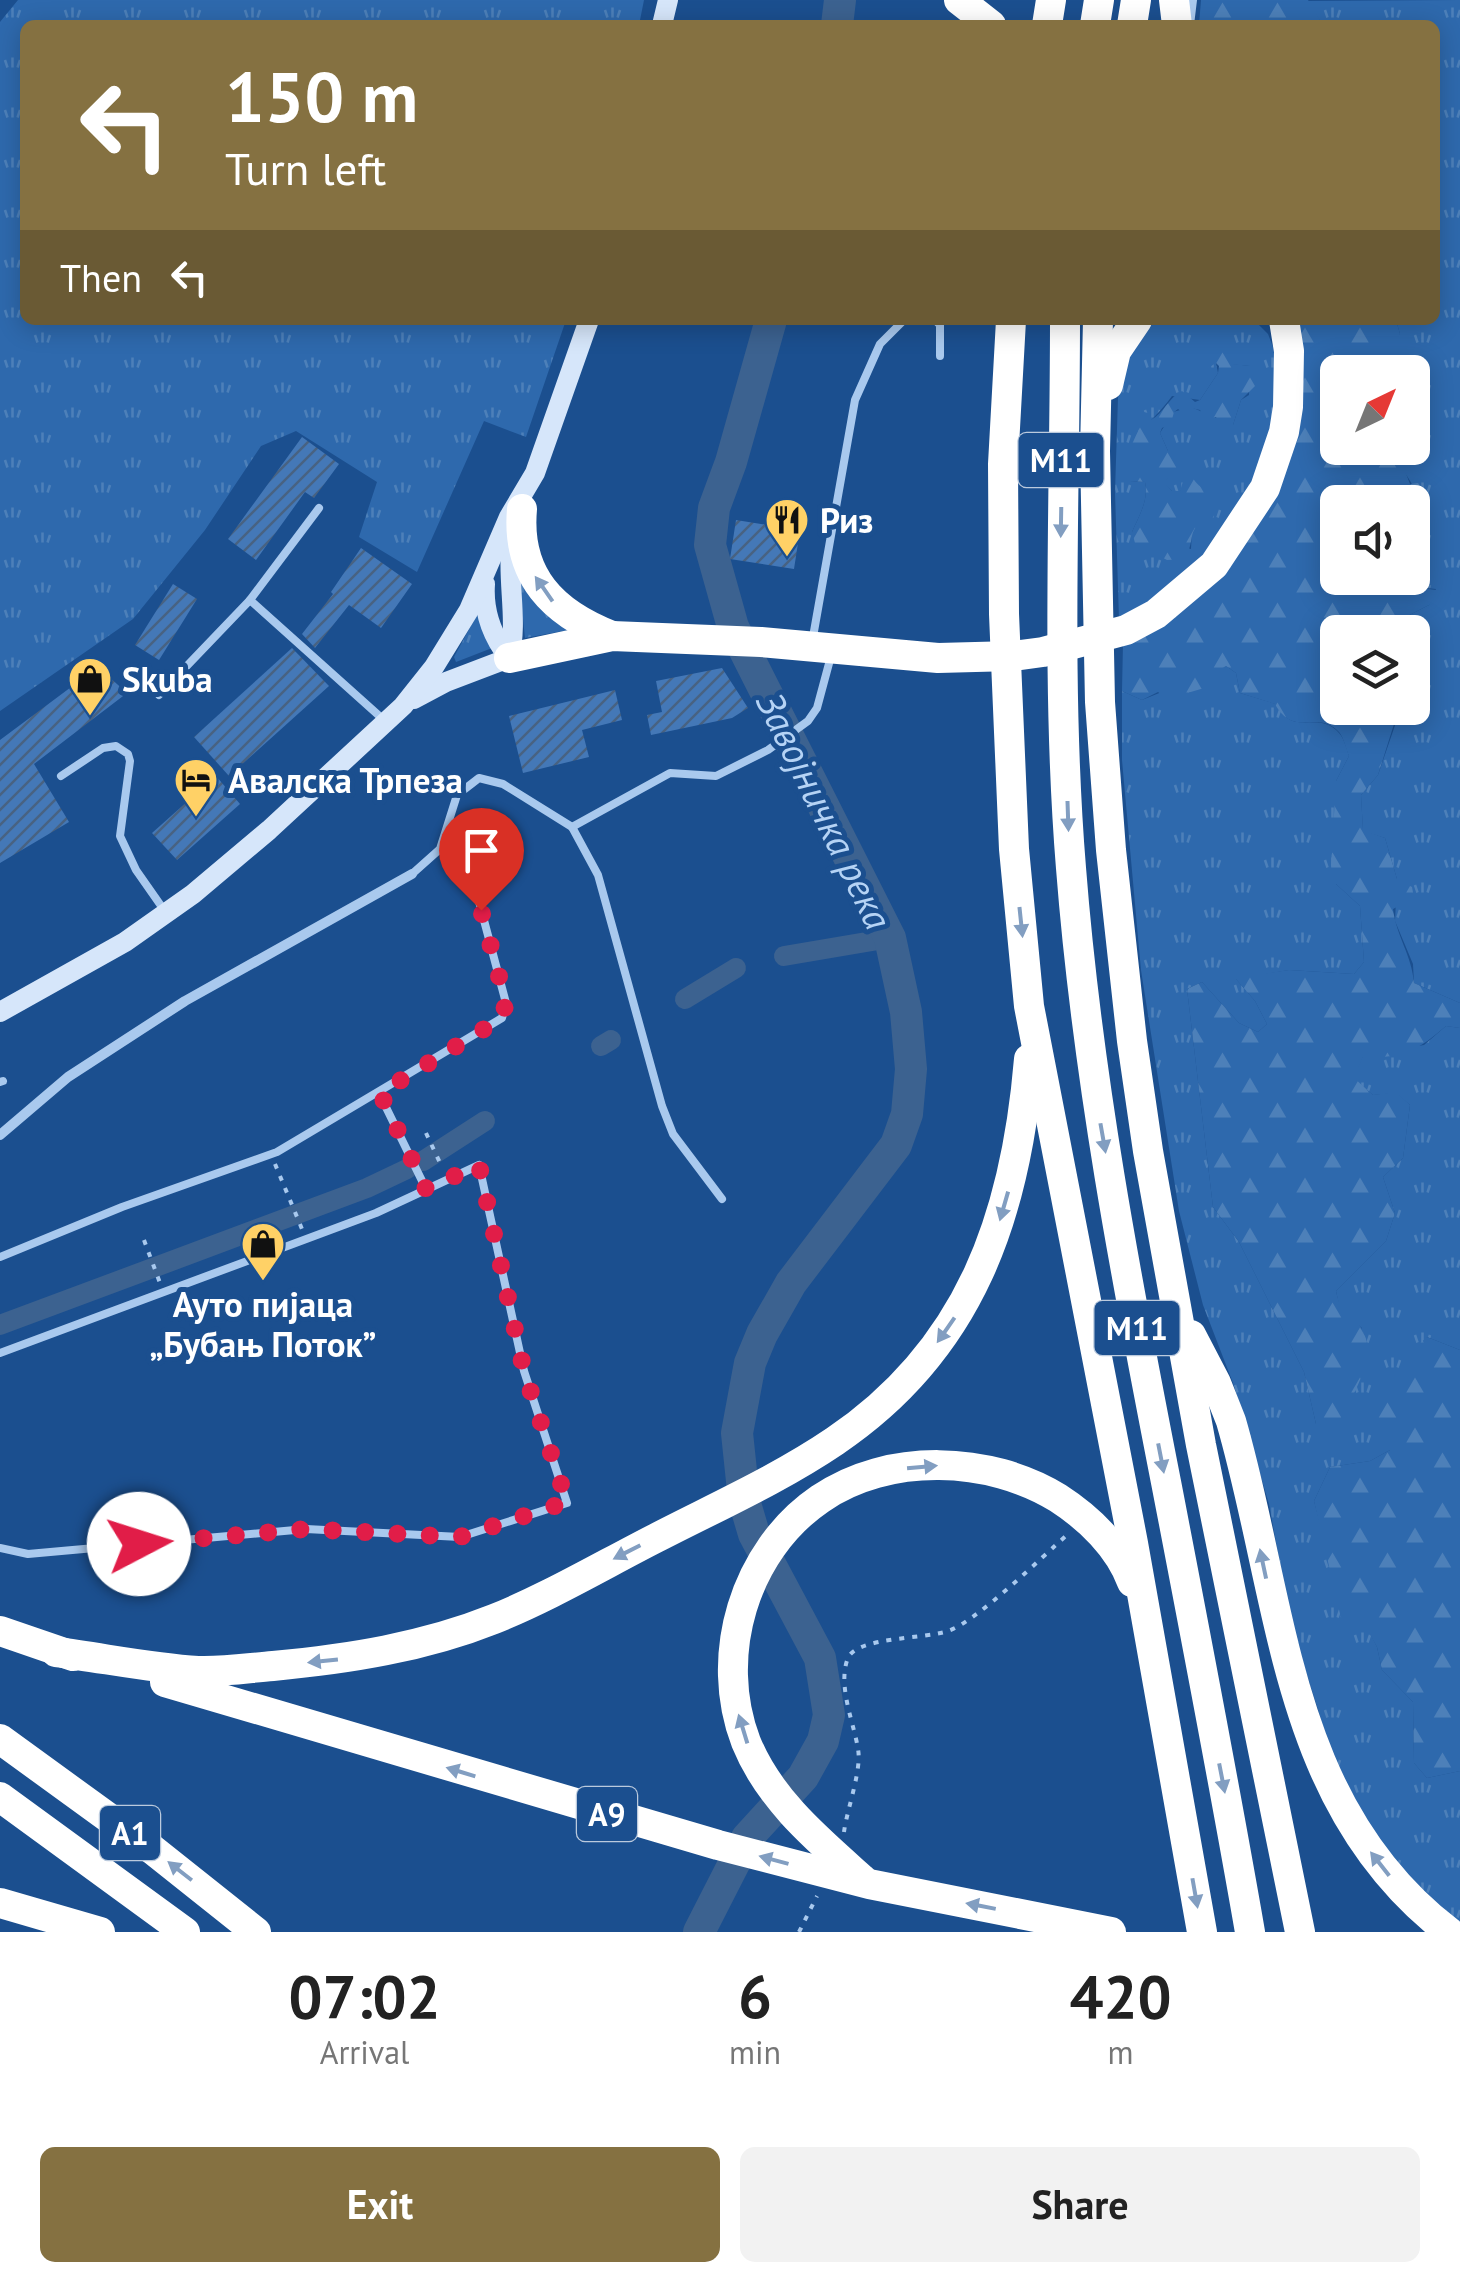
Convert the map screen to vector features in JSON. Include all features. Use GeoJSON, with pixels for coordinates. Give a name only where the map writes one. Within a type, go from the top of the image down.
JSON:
{"type":"FeatureCollection","features":[{"type":"Feature","properties":{"kind":"highway"},"geometry":{"type":"LineString","coordinates":[[959,0],[985,20]]}},
{"type":"Feature","properties":{"kind":"highway"},"geometry":{"type":"LineString","coordinates":[[1011,325],[1003,464],[1004,614],[1014,849],[1029,1006],[1202,1932]]}},
{"type":"Feature","properties":{"kind":"highway","name":"M11"},"geometry":{"type":"LineString","coordinates":[[1066,325],[1064,718],[1071,870],[1098,1109],[1250,1932]]}},
{"type":"Feature","properties":{"kind":"highway","name":"M11"},"geometry":{"type":"LineString","coordinates":[[1098,325],[1095,451],[1100,702],[1132,1041],[1176,1305],[1300,1932]]}},
{"type":"Feature","properties":{"kind":"highway"},"geometry":{"type":"LineString","coordinates":[[1095,451],[1112,365],[1133,325]]}},
{"type":"Feature","properties":{"kind":"highway"},"geometry":{"type":"LineString","coordinates":[[1271,325],[1281,342],[1289,373]]}},
{"type":"Feature","properties":{"kind":"highway"},"geometry":{"type":"LineString","coordinates":[[508,658],[612,636],[761,642],[938,658],[1013,656],[1043,652],[1141,624],[1214,565],[1253,509],[1272,470],[1284,432],[1289,373],[1284,325]]}},
{"type":"Feature","properties":{"kind":"highway"},"geometry":{"type":"LineString","coordinates":[[522,509],[524,552],[544,593],[571,617],[612,636]]}},
{"type":"Feature","properties":{"kind":"highway"},"geometry":{"type":"LineString","coordinates":[[56,1652],[216,1671],[340,1659],[407,1646],[494,1619],[778,1475],[838,1440],[893,1393],[940,1339],[978,1278],[992,1245],[1018,1151],[1029,1054],[1029,1006]]}},
{"type":"Feature","properties":{"kind":"highway"},"geometry":{"type":"LineString","coordinates":[[1176,1305],[1216,1383],[1230,1422],[1288,1670],[1317,1756],[1350,1822],[1375,1858],[1400,1889],[1449,1932]]}},
{"type":"Feature","properties":{"kind":"highway"},"geometry":{"type":"LineString","coordinates":[[868,1884],[775,1794],[746,1743],[734,1696],[736,1631],[756,1574],[794,1522],[830,1493],[890,1471],[958,1466],[1025,1482],[1046,1491],[1086,1519],[1126,1565],[1147,1625]]}},
{"type":"Feature","properties":{"kind":"highway","name":"A9"},"geometry":{"type":"LineString","coordinates":[[0,1631],[56,1652],[640,1823],[868,1884],[1111,1932]]}},
{"type":"Feature","properties":{"kind":"highway","name":"A1"},"geometry":{"type":"LineString","coordinates":[[0,1739],[153,1850],[256,1932]]}},
{"type":"Feature","properties":{"kind":"highway","name":"A1"},"geometry":{"type":"LineString","coordinates":[[0,1797],[185,1932]]}},
{"type":"Feature","properties":{"kind":"highway"},"geometry":{"type":"LineString","coordinates":[[0,1903],[100,1932]]}},
{"type":"Feature","properties":{"kind":"main road"},"geometry":{"type":"LineString","coordinates":[[508,658],[515,622],[508,557],[587,325]]}},
{"type":"Feature","properties":{"kind":"main road"},"geometry":{"type":"LineString","coordinates":[[402,706],[459,631],[509,517],[536,473]]}},
{"type":"Feature","properties":{"kind":"main road"},"geometry":{"type":"LineString","coordinates":[[486,572],[486,610],[495,640],[508,658]]}},
{"type":"Feature","properties":{"kind":"main road"},"geometry":{"type":"LineString","coordinates":[[0,1012],[86,966],[167,914],[269,830],[402,706],[446,682],[508,658]]}},
{"type":"Feature","properties":{"kind":"street"},"geometry":{"type":"LineString","coordinates":[[0,1135],[68,1077],[186,1001],[412,874]]}},
{"type":"Feature","properties":{"kind":"lane"},"geometry":{"type":"LineString","coordinates":[[572,826],[670,773],[716,776],[796,732],[817,708],[826,684],[822,648],[855,400],[880,344],[899,325]]}},
{"type":"Feature","properties":{"kind":"lane"},"geometry":{"type":"LineString","coordinates":[[940,325],[940,356]]}},
{"type":"Feature","properties":{"kind":"lane"},"geometry":{"type":"LineString","coordinates":[[160,695],[250,600],[319,508]]}},
{"type":"Feature","properties":{"kind":"lane"},"geometry":{"type":"LineString","coordinates":[[250,600],[385,720]]}},
{"type":"Feature","properties":{"kind":"lane"},"geometry":{"type":"LineString","coordinates":[[61,776],[104,748],[116,746],[128,754],[120,836],[136,870],[167,914]]}},
{"type":"Feature","properties":{"kind":"lane"},"geometry":{"type":"LineString","coordinates":[[412,874],[440,849],[457,795],[478,778],[503,784],[572,826],[598,875],[667,1120],[722,1199]]}},
{"type":"Feature","properties":{"kind":"lane"},"geometry":{"type":"LineString","coordinates":[[0,1257],[122,1207],[271,1155],[493,1025],[506,1011],[473,879]]}},
{"type":"Feature","properties":{"kind":"lane"},"geometry":{"type":"LineString","coordinates":[[380,1093],[426,1189]]}},
{"type":"Feature","properties":{"kind":"lane"},"geometry":{"type":"LineString","coordinates":[[0,1353],[376,1213],[479,1165],[524,1371],[567,1502],[460,1537],[306,1529],[28,1554],[0,1548]]}},
{"type":"Feature","properties":{"kind":"path"},"geometry":{"type":"LineString","coordinates":[[426,1133],[442,1167]]}},
{"type":"Feature","properties":{"kind":"path"},"geometry":{"type":"LineString","coordinates":[[271,1155],[302,1230]]}},
{"type":"Feature","properties":{"kind":"path"},"geometry":{"type":"LineString","coordinates":[[144,1240],[160,1282]]}},
{"type":"Feature","properties":{"kind":"path"},"geometry":{"type":"LineString","coordinates":[[842,1843],[860,1754],[845,1699],[847,1659],[856,1647],[867,1642],[894,1642],[953,1630],[1086,1519]]}},
{"type":"Feature","properties":{"kind":"path"},"geometry":{"type":"LineString","coordinates":[[799,1932],[823,1884]]}},
{"type":"Feature","properties":{"kind":"green space"},"geometry":{"type":"Polygon","coordinates":[[[18,0],[644,0],[640,20],[20,20],[20,325],[564,325],[526,437],[484,421],[417,572],[359,537],[377,482],[296,431],[261,446],[205,530],[133,619],[0,711],[0,22],[18,0]]]}},
{"type":"Feature","properties":{"kind":"green space"},"geometry":{"type":"Polygon","coordinates":[[[1201,0],[1308,0],[1320,20],[1199,20],[1201,0]]]}},
{"type":"Feature","properties":{"kind":"green space"},"geometry":{"type":"Polygon","coordinates":[[[1460,0],[1460,1003],[1414,983],[1413,964],[1395,921],[1397,879],[1385,838],[1363,831],[1361,795],[1378,775],[1395,725],[1430,725],[1430,615],[1410,615],[1429,605],[1436,589],[1430,588],[1430,485],[1413,485],[1400,465],[1430,465],[1430,355],[1381,355],[1381,348],[1400,334],[1397,325],[1440,325],[1440,20],[1320,20],[1307,1],[1460,0]]]}},
{"type":"Feature","properties":{"kind":"green space"},"geometry":{"type":"Polygon","coordinates":[[[1150,325],[1259,325],[1273,347],[1280,387],[1260,473],[1199,561],[1119,619],[1115,492],[1123,359],[1150,325]],[[1216,363],[1218,373],[1200,400],[1172,396],[1140,432],[1132,451],[1130,481],[1145,482],[1146,495],[1132,532],[1191,549],[1192,530],[1213,495],[1195,482],[1180,491],[1172,491],[1163,483],[1170,475],[1168,451],[1160,433],[1173,412],[1191,407],[1233,425],[1241,400],[1249,395],[1250,366],[1216,363]]]}},
{"type":"Feature","properties":{"kind":"green space"},"geometry":{"type":"Polygon","coordinates":[[[1296,325],[1397,325],[1400,334],[1393,344],[1381,349],[1381,355],[1320,355],[1320,465],[1402,465],[1410,484],[1420,485],[1320,485],[1320,595],[1430,595],[1430,589],[1436,590],[1438,596],[1410,615],[1320,615],[1320,723],[1290,720],[1275,704],[1240,693],[1236,673],[1226,666],[1216,672],[1211,686],[1167,699],[1158,692],[1142,700],[1122,691],[1123,644],[1240,548],[1296,325]]]}},
{"type":"Feature","properties":{"kind":"green space"},"geometry":{"type":"Polygon","coordinates":[[[1224,345],[1232,349],[1233,364],[1250,366],[1257,373],[1257,384],[1241,400],[1233,425],[1227,430],[1220,428],[1216,417],[1206,420],[1200,410],[1191,408],[1182,412],[1178,409],[1171,423],[1162,428],[1160,433],[1168,451],[1179,459],[1164,483],[1172,491],[1180,491],[1185,475],[1191,475],[1199,485],[1223,499],[1212,519],[1194,530],[1184,559],[1167,560],[1135,543],[1132,532],[1146,495],[1145,482],[1126,477],[1129,451],[1138,431],[1137,417],[1140,411],[1148,413],[1151,420],[1182,391],[1195,402],[1200,400],[1219,366],[1216,363],[1205,370],[1200,361],[1224,345]]]}},
{"type":"Feature","properties":{"kind":"green space"},"geometry":{"type":"Polygon","coordinates":[[[517,562],[574,629],[525,638],[517,562]]]}},
{"type":"Feature","properties":{"kind":"green space"},"geometry":{"type":"Polygon","coordinates":[[[480,609],[492,648],[456,662],[454,657],[480,609]]]}},
{"type":"Feature","properties":{"kind":"green space"},"geometry":{"type":"Polygon","coordinates":[[[1226,666],[1236,673],[1240,693],[1276,704],[1290,720],[1331,726],[1341,735],[1349,756],[1336,781],[1336,884],[1360,906],[1364,962],[1354,974],[1289,970],[1236,979],[1255,1001],[1267,1024],[1258,1032],[1239,1023],[1202,982],[1187,989],[1213,1207],[1239,1242],[1304,1372],[1316,1424],[1362,1328],[1340,1309],[1336,1291],[1386,1241],[1395,1213],[1383,1177],[1403,1158],[1410,1105],[1396,1093],[1373,1095],[1353,1078],[1363,1056],[1424,1045],[1446,1026],[1460,1028],[1460,1350],[1427,1337],[1390,1450],[1370,1461],[1330,1467],[1314,1501],[1325,1543],[1377,1647],[1382,1670],[1413,1702],[1414,1763],[1427,1778],[1460,1771],[1460,1927],[1417,1893],[1342,1786],[1291,1624],[1269,1504],[1233,1383],[1203,1305],[1179,1211],[1141,970],[1122,760],[1122,691],[1142,700],[1226,666]]]}},
{"type":"Feature","properties":{"kind":"green space"},"geometry":{"type":"Polygon","coordinates":[[[1394,725],[1378,775],[1361,795],[1363,830],[1385,838],[1397,879],[1412,887],[1414,898],[1393,909],[1414,983],[1460,1003],[1460,1028],[1446,1026],[1426,1042],[1399,1055],[1363,1057],[1354,1078],[1373,1095],[1396,1092],[1410,1105],[1403,1158],[1383,1177],[1395,1213],[1386,1241],[1336,1291],[1344,1311],[1362,1329],[1367,1353],[1361,1378],[1337,1426],[1316,1424],[1304,1372],[1239,1242],[1213,1207],[1187,989],[1202,982],[1239,1023],[1258,1032],[1267,1024],[1255,1001],[1235,978],[1289,970],[1354,974],[1364,962],[1360,906],[1336,884],[1331,865],[1336,781],[1349,756],[1341,734],[1331,726],[1394,725]]]}},
{"type":"Feature","properties":{"kind":"green space"},"geometry":{"type":"Polygon","coordinates":[[[1427,1337],[1460,1350],[1460,1771],[1427,1778],[1414,1763],[1413,1702],[1382,1670],[1377,1647],[1362,1620],[1341,1618],[1314,1501],[1330,1467],[1370,1461],[1390,1450],[1376,1426],[1384,1398],[1400,1367],[1427,1337]]]}},
{"type":"Feature","properties":{"kind":"building"},"geometry":{"type":"Polygon","coordinates":[[[302,437],[339,464],[314,498],[305,492],[256,560],[228,539],[302,437]]]}},
{"type":"Feature","properties":{"kind":"building"},"geometry":{"type":"Polygon","coordinates":[[[736,520],[800,530],[794,569],[730,559],[736,520]]]}},
{"type":"Feature","properties":{"kind":"building"},"geometry":{"type":"Polygon","coordinates":[[[361,548],[412,584],[381,628],[349,605],[315,648],[302,634],[361,548]]]}},
{"type":"Feature","properties":{"kind":"building"},"geometry":{"type":"Polygon","coordinates":[[[173,584],[197,599],[159,660],[135,645],[173,584]]]}},
{"type":"Feature","properties":{"kind":"building"},"geometry":{"type":"Polygon","coordinates":[[[292,648],[329,686],[229,776],[194,737],[292,648]]]}},
{"type":"Feature","properties":{"kind":"building"},"geometry":{"type":"Polygon","coordinates":[[[98,667],[127,693],[34,764],[69,822],[0,863],[0,740],[98,667]]]}},
{"type":"Feature","properties":{"kind":"building"},"geometry":{"type":"Polygon","coordinates":[[[722,668],[748,708],[732,718],[651,735],[647,715],[662,712],[656,681],[722,668]]]}},
{"type":"Feature","properties":{"kind":"building"},"geometry":{"type":"Polygon","coordinates":[[[615,690],[622,720],[582,730],[589,757],[523,773],[509,716],[615,690]]]}},
{"type":"Feature","properties":{"kind":"building"},"geometry":{"type":"Polygon","coordinates":[[[216,776],[240,804],[177,860],[152,833],[216,776]]]}},
{"type":"Feature","properties":{"kind":"waterway","name":"Завојничка река"},"geometry":{"type":"LineString","coordinates":[[838,20],[840,0]]}},
{"type":"Feature","properties":{"kind":"waterway","name":"Завојничка река"},"geometry":{"type":"LineString","coordinates":[[699,1932],[747,1838],[803,1777],[823,1741],[829,1715],[820,1658],[754,1534],[744,1500],[737,1433],[750,1363],[791,1283],[896,1145],[907,1114],[911,1069],[906,1012],[890,938],[733,627],[710,545],[714,508],[770,325]]}},
{"type":"Feature","properties":{"kind":"waterway"},"geometry":{"type":"LineString","coordinates":[[784,956],[890,938]]}},
{"type":"Feature","properties":{"kind":"waterway"},"geometry":{"type":"LineString","coordinates":[[685,999],[736,968]]}},
{"type":"Feature","properties":{"kind":"waterway"},"geometry":{"type":"LineString","coordinates":[[601,1046],[611,1040]]}},
{"type":"Feature","properties":{"kind":"waterway"},"geometry":{"type":"LineString","coordinates":[[423,1161],[485,1121]]}},
{"type":"Feature","properties":{"kind":"waterway"},"geometry":{"type":"LineString","coordinates":[[0,1325],[367,1188],[407,1169]]}},
{"type":"Feature","properties":{"kind":"place","name":"Риз"},"geometry":{"type":"Point","coordinates":[787,558]}},
{"type":"Feature","properties":{"kind":"place","name":"Skuba"},"geometry":{"type":"Point","coordinates":[90,717]}},
{"type":"Feature","properties":{"kind":"place","name":"Авалска Трпеза"},"geometry":{"type":"Point","coordinates":[196,818]}},
{"type":"Feature","properties":{"kind":"place","name":"Ауто пијаца „Бубањ Поток”"},"geometry":{"type":"Point","coordinates":[263,1282]}},
{"type":"Feature","properties":{"kind":"route"},"geometry":{"type":"LineString","coordinates":[[139,1544],[306,1529],[460,1537],[567,1502],[524,1371],[479,1165],[426,1189],[380,1093],[493,1025],[506,1011],[481,910]]}}]}
